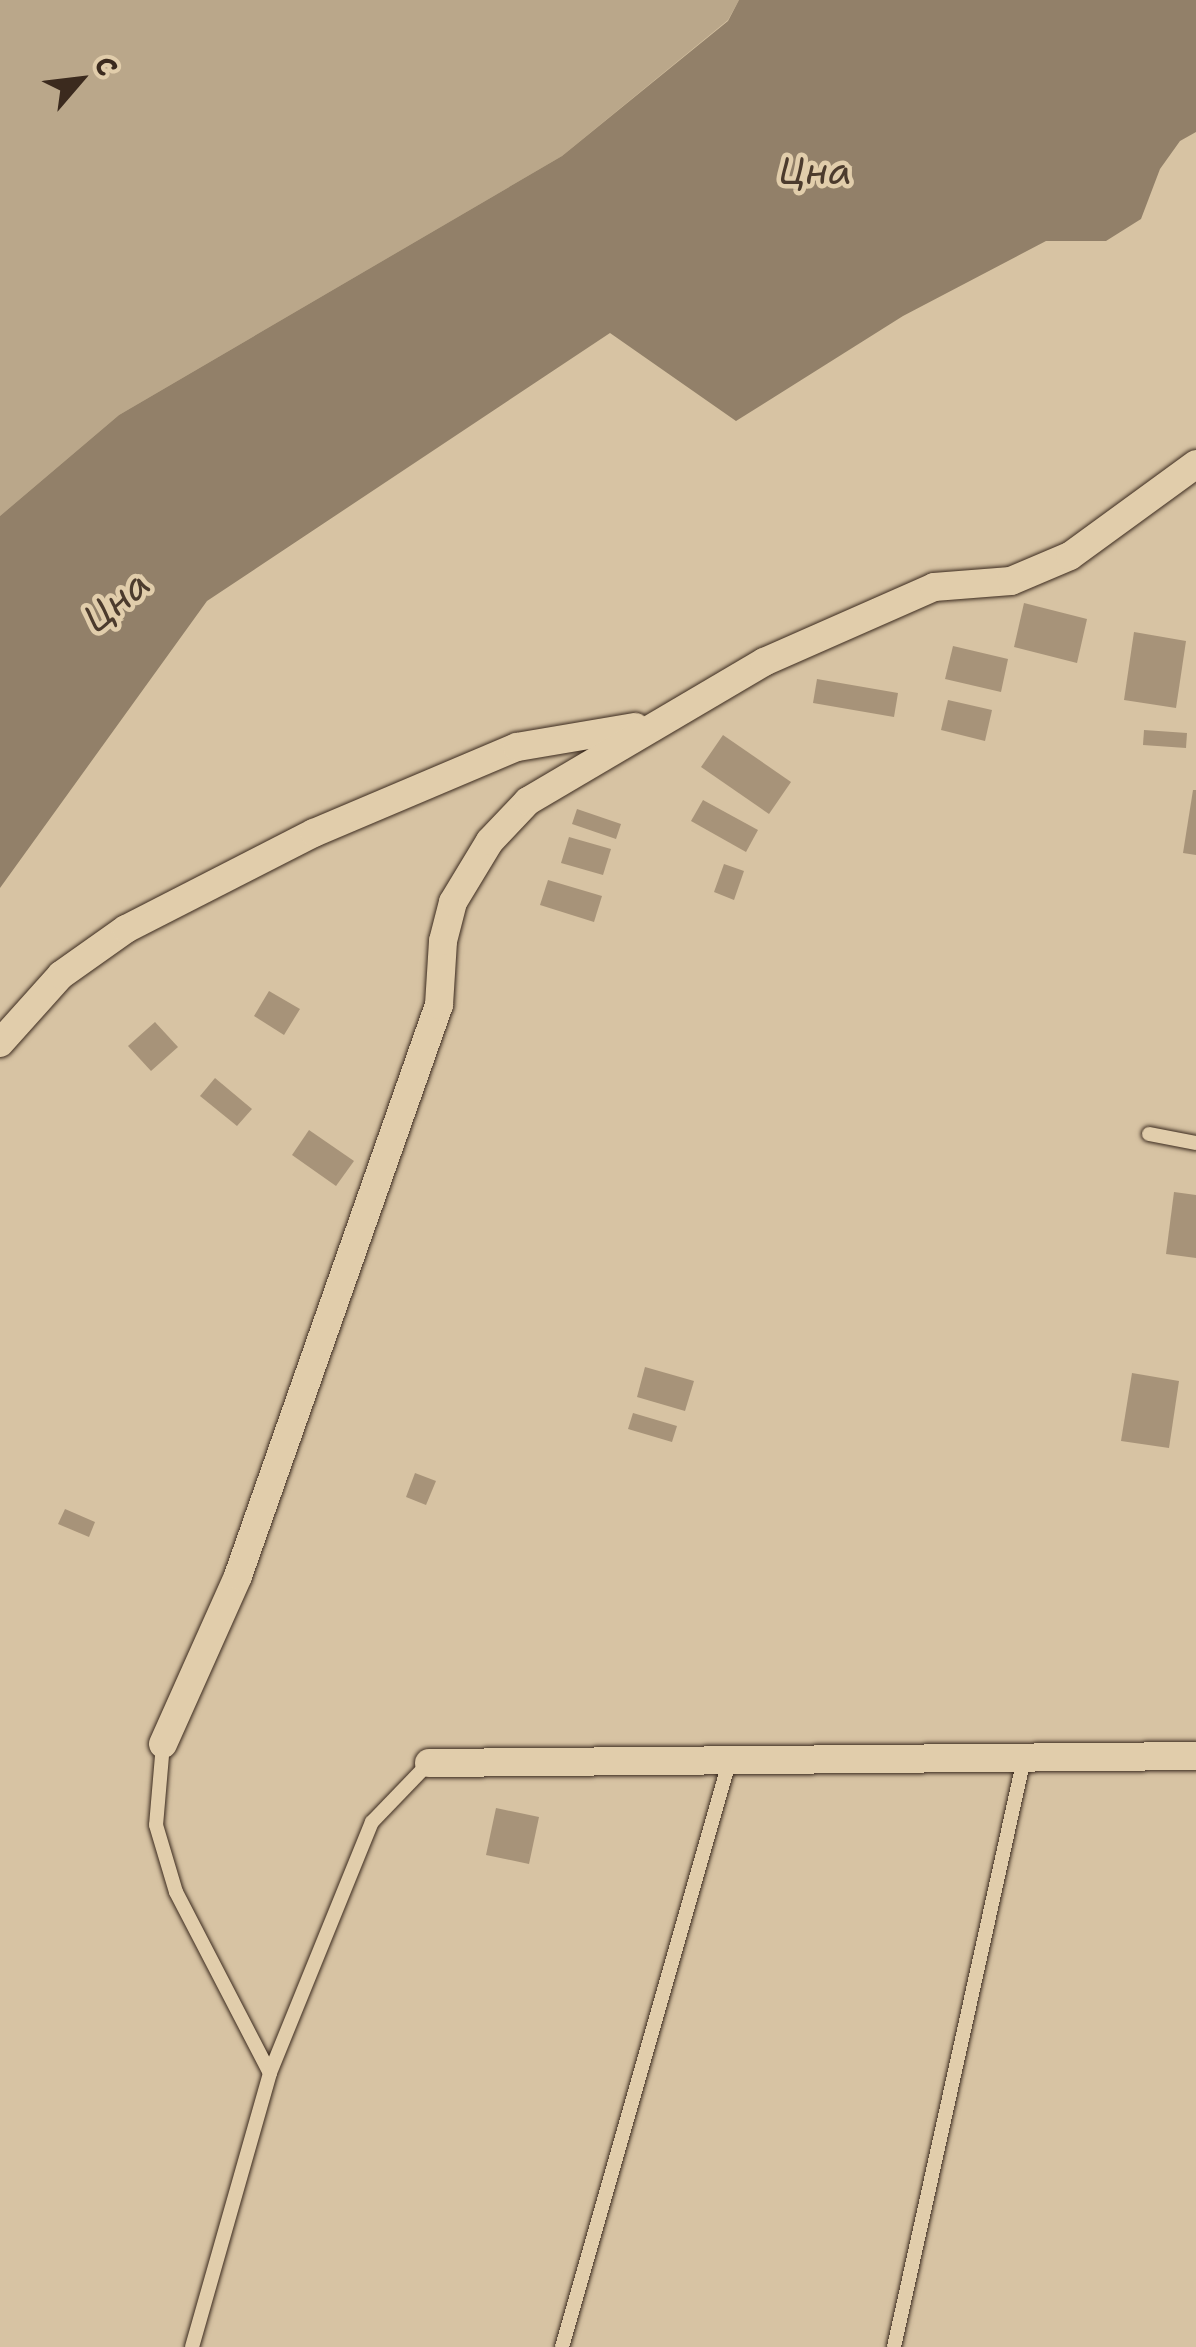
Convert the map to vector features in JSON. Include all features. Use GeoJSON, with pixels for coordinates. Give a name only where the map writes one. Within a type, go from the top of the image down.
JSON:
{"type":"FeatureCollection","features":[{"type":"Feature","properties":{"kind":"street"},"geometry":{"type":"LineString","coordinates":[[163,1744],[238,1576],[439,1005],[442,941],[453,902],[490,841],[528,800],[646,725],[894,600],[934,586],[1010,581],[1070,556],[1196,464]]}},
{"type":"Feature","properties":{"kind":"street"},"geometry":{"type":"LineString","coordinates":[[0,1043],[61,975],[126,929],[314,833],[517,747],[646,725]]}},
{"type":"Feature","properties":{"kind":"street"},"geometry":{"type":"LineString","coordinates":[[429,1763],[1025,1754],[1196,1756]]}},
{"type":"Feature","properties":{"kind":"lane"},"geometry":{"type":"LineString","coordinates":[[1149,1134],[1196,1143]]}},
{"type":"Feature","properties":{"kind":"lane"},"geometry":{"type":"LineString","coordinates":[[163,1744],[156,1825],[176,1892],[270,2073]]}},
{"type":"Feature","properties":{"kind":"lane"},"geometry":{"type":"LineString","coordinates":[[894,2347],[1025,1754]]}},
{"type":"Feature","properties":{"kind":"lane"},"geometry":{"type":"LineString","coordinates":[[562,2347],[730,1758]]}},
{"type":"Feature","properties":{"kind":"lane"},"geometry":{"type":"LineString","coordinates":[[192,2347],[270,2073],[372,1822],[429,1763]]}},
{"type":"Feature","properties":{"kind":"shaded area"},"geometry":{"type":"Polygon","coordinates":[[[0,0],[739,0],[728,20],[562,156],[119,415],[0,516],[0,0]]]}},
{"type":"Feature","properties":{"kind":"water","name":"Цна"},"geometry":{"type":"Polygon","coordinates":[[[739,0],[1196,0],[1196,132],[1180,141],[1160,169],[1141,219],[1106,241],[1046,241],[903,316],[736,421],[610,333],[207,601],[0,888],[0,516],[119,415],[562,156],[728,21],[739,0]]]}},
{"type":"Feature","properties":{"kind":"building"},"geometry":{"type":"Polygon","coordinates":[[[1024,603],[1087,619],[1077,663],[1014,647],[1024,603]]]}},
{"type":"Feature","properties":{"kind":"building"},"geometry":{"type":"Polygon","coordinates":[[[1134,632],[1186,641],[1176,708],[1124,700],[1134,632]]]}},
{"type":"Feature","properties":{"kind":"building"},"geometry":{"type":"Polygon","coordinates":[[[953,646],[1008,659],[1001,692],[945,679],[953,646]]]}},
{"type":"Feature","properties":{"kind":"building"},"geometry":{"type":"Polygon","coordinates":[[[817,679],[898,693],[894,717],[813,703],[817,679]]]}},
{"type":"Feature","properties":{"kind":"building"},"geometry":{"type":"Polygon","coordinates":[[[948,700],[992,710],[985,741],[941,730],[948,700]]]}},
{"type":"Feature","properties":{"kind":"building"},"geometry":{"type":"Polygon","coordinates":[[[1144,730],[1187,733],[1186,748],[1143,745],[1144,730]]]}},
{"type":"Feature","properties":{"kind":"building"},"geometry":{"type":"Polygon","coordinates":[[[723,735],[791,782],[769,814],[701,767],[723,735]]]}},
{"type":"Feature","properties":{"kind":"building"},"geometry":{"type":"Polygon","coordinates":[[[1196,790],[1196,855],[1183,853],[1196,790]]]}},
{"type":"Feature","properties":{"kind":"building"},"geometry":{"type":"Polygon","coordinates":[[[703,800],[758,830],[746,852],[691,821],[703,800]]]}},
{"type":"Feature","properties":{"kind":"building"},"geometry":{"type":"Polygon","coordinates":[[[577,809],[621,824],[616,839],[572,824],[577,809]]]}},
{"type":"Feature","properties":{"kind":"building"},"geometry":{"type":"Polygon","coordinates":[[[569,837],[611,849],[603,875],[561,863],[569,837]]]}},
{"type":"Feature","properties":{"kind":"building"},"geometry":{"type":"Polygon","coordinates":[[[724,864],[744,871],[734,900],[714,892],[724,864]]]}},
{"type":"Feature","properties":{"kind":"building"},"geometry":{"type":"Polygon","coordinates":[[[548,880],[602,896],[594,922],[540,905],[548,880]]]}},
{"type":"Feature","properties":{"kind":"building"},"geometry":{"type":"Polygon","coordinates":[[[269,991],[300,1009],[284,1035],[254,1016],[269,991]]]}},
{"type":"Feature","properties":{"kind":"building"},"geometry":{"type":"Polygon","coordinates":[[[155,1022],[178,1047],[151,1071],[128,1046],[155,1022]]]}},
{"type":"Feature","properties":{"kind":"building"},"geometry":{"type":"Polygon","coordinates":[[[215,1078],[252,1109],[237,1126],[200,1096],[215,1078]]]}},
{"type":"Feature","properties":{"kind":"building"},"geometry":{"type":"Polygon","coordinates":[[[309,1130],[354,1161],[336,1186],[292,1155],[309,1130]]]}},
{"type":"Feature","properties":{"kind":"building"},"geometry":{"type":"Polygon","coordinates":[[[1174,1192],[1196,1195],[1196,1258],[1166,1254],[1174,1192]]]}},
{"type":"Feature","properties":{"kind":"building"},"geometry":{"type":"Polygon","coordinates":[[[645,1367],[694,1381],[685,1411],[637,1397],[645,1367]]]}},
{"type":"Feature","properties":{"kind":"building"},"geometry":{"type":"Polygon","coordinates":[[[1132,1373],[1179,1381],[1169,1448],[1121,1441],[1132,1373]]]}},
{"type":"Feature","properties":{"kind":"building"},"geometry":{"type":"Polygon","coordinates":[[[633,1413],[677,1426],[672,1442],[628,1429],[633,1413]]]}},
{"type":"Feature","properties":{"kind":"building"},"geometry":{"type":"Polygon","coordinates":[[[415,1473],[436,1481],[426,1505],[406,1497],[415,1473]]]}},
{"type":"Feature","properties":{"kind":"building"},"geometry":{"type":"Polygon","coordinates":[[[65,1509],[95,1522],[89,1537],[58,1524],[65,1509]]]}},
{"type":"Feature","properties":{"kind":"building"},"geometry":{"type":"Polygon","coordinates":[[[496,1808],[539,1817],[529,1864],[486,1855],[496,1808]]]}}]}
